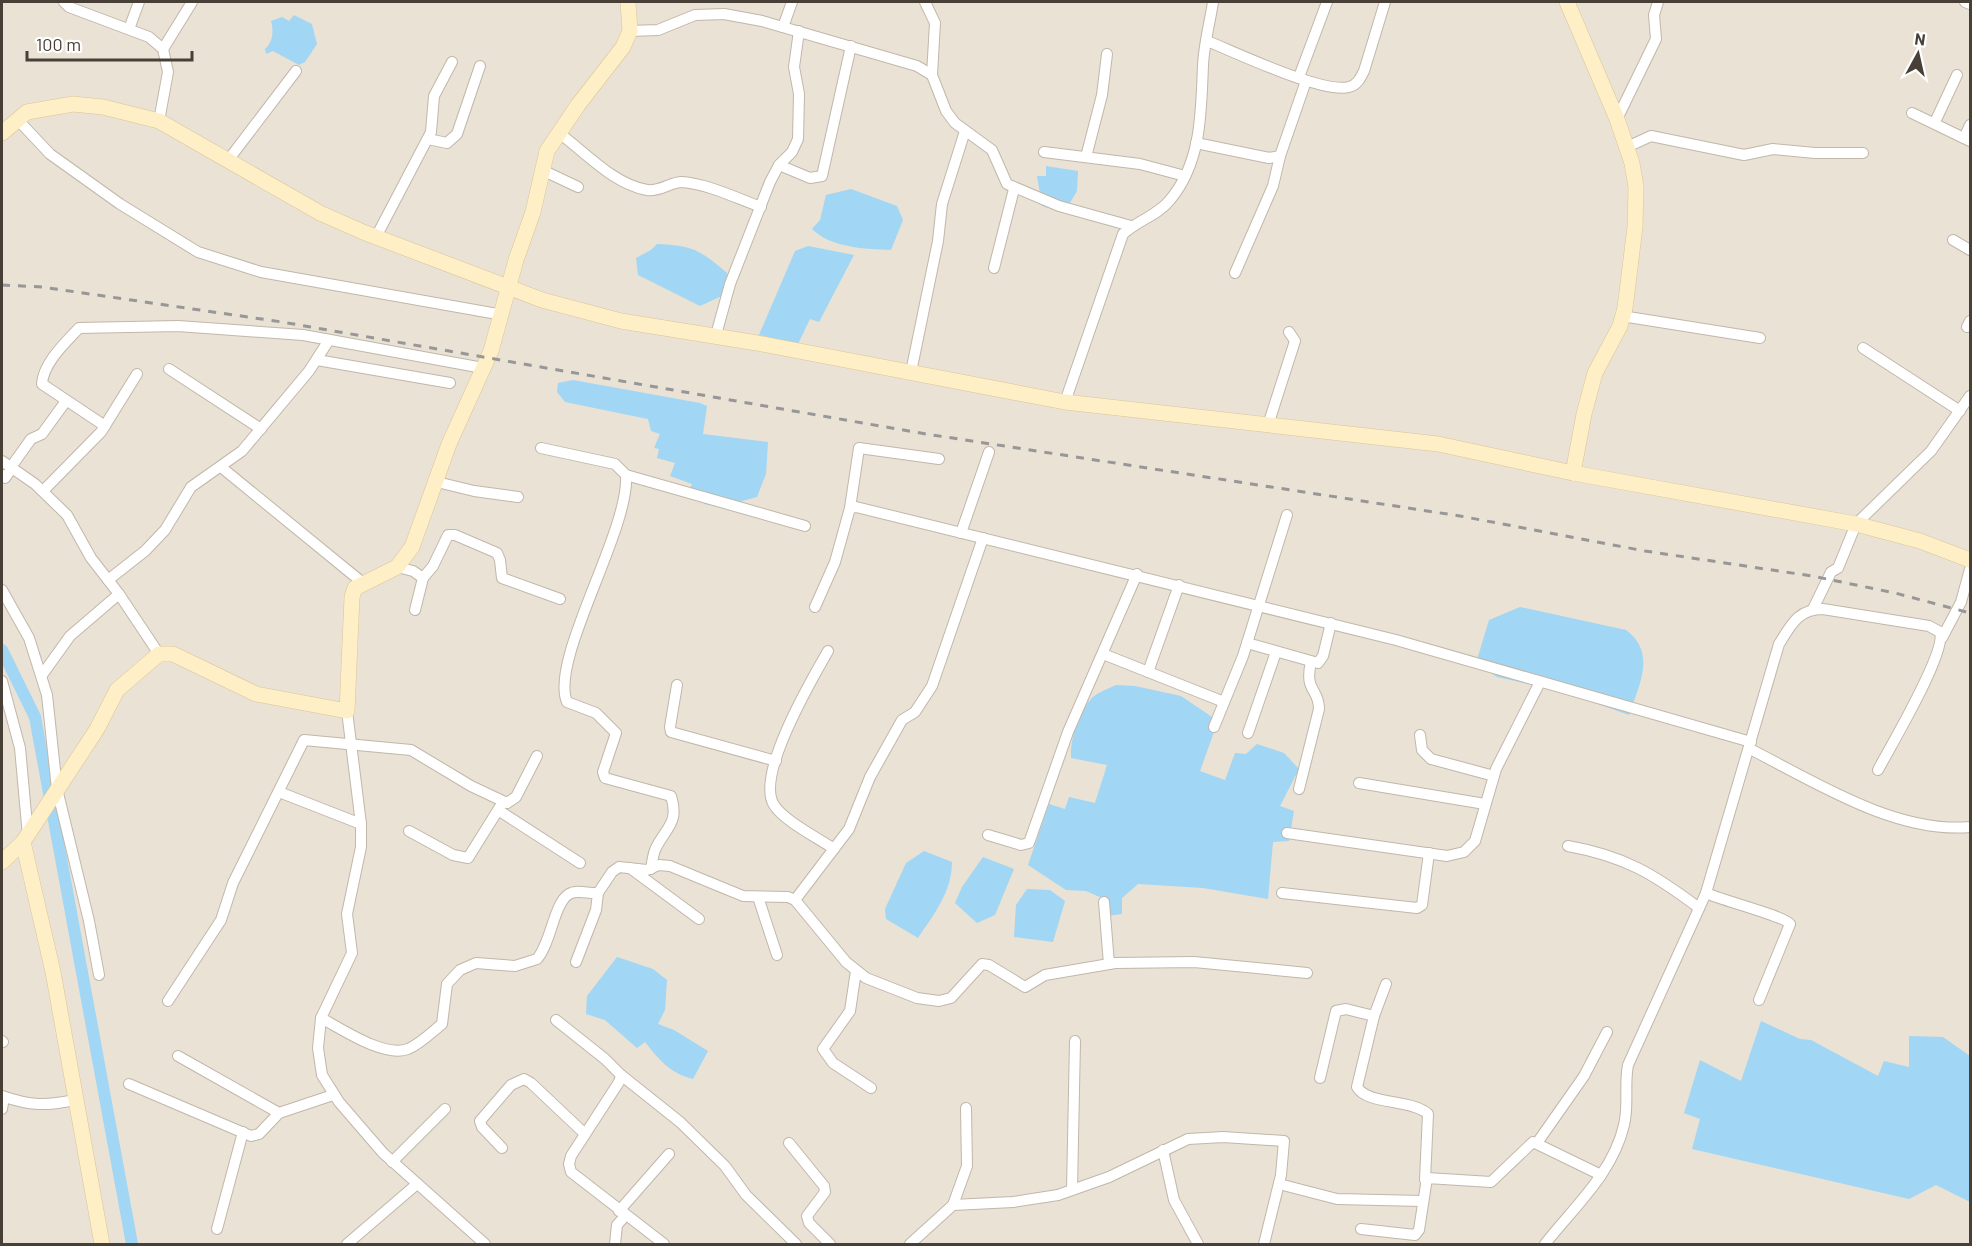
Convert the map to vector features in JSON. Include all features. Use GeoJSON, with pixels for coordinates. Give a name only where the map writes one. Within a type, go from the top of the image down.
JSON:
{"type":"FeatureCollection","features":[{"type":"Feature","properties":{"kind":"street"},"geometry":{"type":"LineString","coordinates":[[64,2],[69,7],[149,37],[163,49],[168,72],[159,121]]}},
{"type":"Feature","properties":{"kind":"street"},"geometry":{"type":"LineString","coordinates":[[129,29],[140,2]]}},
{"type":"Feature","properties":{"kind":"street"},"geometry":{"type":"LineString","coordinates":[[163,49],[192,2]]}},
{"type":"Feature","properties":{"kind":"street"},"geometry":{"type":"LineString","coordinates":[[485,1245],[392,1162],[333,1095],[322,1075],[318,1048],[321,1018],[352,953],[347,914],[361,847],[361,824],[347,711],[352,597],[355,588],[387,575],[398,567],[412,547],[449,444],[483,368],[503,315],[548,151],[578,105],[611,66],[623,47],[630,31],[628,2]]}},
{"type":"Feature","properties":{"kind":"street"},"geometry":{"type":"LineString","coordinates":[[783,27],[792,2]]}},
{"type":"Feature","properties":{"kind":"street"},"geometry":{"type":"LineString","coordinates":[[925,2],[935,23],[932,75],[940,100],[955,123],[992,150],[1002,177],[1014,189],[1059,206],[1131,226]]}},
{"type":"Feature","properties":{"kind":"street"},"geometry":{"type":"LineString","coordinates":[[1065,402],[1109,268],[1123,234],[1131,226],[1158,213],[1174,195],[1185,176],[1196,143],[1202,111],[1203,63],[1213,2]]}},
{"type":"Feature","properties":{"kind":"street"},"geometry":{"type":"LineString","coordinates":[[1235,273],[1273,186],[1302,79],[1328,2]]}},
{"type":"Feature","properties":{"kind":"street"},"geometry":{"type":"LineString","coordinates":[[1207,41],[1302,79],[1344,88],[1359,82],[1385,2]]}},
{"type":"Feature","properties":{"kind":"street"},"geometry":{"type":"LineString","coordinates":[[1567,2],[1617,119],[1636,187],[1636,207],[1622,316],[1595,373],[1584,414],[1573,473]]}},
{"type":"Feature","properties":{"kind":"street"},"geometry":{"type":"LineString","coordinates":[[1617,119],[1656,39],[1654,15],[1658,2]]}},
{"type":"Feature","properties":{"kind":"street"},"geometry":{"type":"LineString","coordinates":[[1965,2],[1971,4]]}},
{"type":"Feature","properties":{"kind":"street"},"geometry":{"type":"LineString","coordinates":[[630,31],[658,30],[695,15],[710,13],[800,31],[892,57],[932,75]]}},
{"type":"Feature","properties":{"kind":"street"},"geometry":{"type":"LineString","coordinates":[[716,335],[730,284],[761,207],[779,165],[792,152],[798,139],[799,94],[794,67],[800,31]]}},
{"type":"Feature","properties":{"kind":"street"},"geometry":{"type":"LineString","coordinates":[[779,165],[810,178],[822,176],[851,46]]}},
{"type":"Feature","properties":{"kind":"street"},"geometry":{"type":"LineString","coordinates":[[1086,157],[1102,95],[1107,54]]}},
{"type":"Feature","properties":{"kind":"street"},"geometry":{"type":"LineString","coordinates":[[376,237],[428,139],[433,124],[434,96],[452,62]]}},
{"type":"Feature","properties":{"kind":"street"},"geometry":{"type":"LineString","coordinates":[[428,139],[447,143],[458,134],[480,66]]}},
{"type":"Feature","properties":{"kind":"street"},"geometry":{"type":"LineString","coordinates":[[229,159],[296,71]]}},
{"type":"Feature","properties":{"kind":"street"},"geometry":{"type":"LineString","coordinates":[[1935,122],[1957,75]]}},
{"type":"Feature","properties":{"kind":"street"},"geometry":{"type":"LineString","coordinates":[[2,133],[17,119],[38,108],[73,104],[103,107],[159,121],[320,213],[476,277],[561,306],[621,321],[716,335],[1065,402],[1438,444],[1573,473],[1856,524],[1920,541],[1971,560]]}},
{"type":"Feature","properties":{"kind":"street"},"geometry":{"type":"LineString","coordinates":[[1912,113],[1935,122],[1967,140],[1971,125]]}},
{"type":"Feature","properties":{"kind":"street"},"geometry":{"type":"LineString","coordinates":[[17,119],[50,154],[120,204],[198,252],[261,272],[503,315]]}},
{"type":"Feature","properties":{"kind":"street"},"geometry":{"type":"LineString","coordinates":[[911,372],[938,241],[942,204],[965,131]]}},
{"type":"Feature","properties":{"kind":"street"},"geometry":{"type":"LineString","coordinates":[[559,133],[610,173],[638,187],[656,190],[676,183],[693,184],[761,207]]}},
{"type":"Feature","properties":{"kind":"street"},"geometry":{"type":"LineString","coordinates":[[1626,147],[1651,136],[1744,155],[1773,149],[1815,153],[1863,153]]}},
{"type":"Feature","properties":{"kind":"street"},"geometry":{"type":"LineString","coordinates":[[1196,143],[1269,158],[1280,156]]}},
{"type":"Feature","properties":{"kind":"street"},"geometry":{"type":"LineString","coordinates":[[1044,152],[1140,164],[1185,176]]}},
{"type":"Feature","properties":{"kind":"street"},"geometry":{"type":"LineString","coordinates":[[542,170],[578,187]]}},
{"type":"Feature","properties":{"kind":"street"},"geometry":{"type":"LineString","coordinates":[[994,268],[1014,189]]}},
{"type":"Feature","properties":{"kind":"street"},"geometry":{"type":"LineString","coordinates":[[1953,240],[1971,250]]}},
{"type":"Feature","properties":{"kind":"street"},"geometry":{"type":"LineString","coordinates":[[1622,316],[1760,338]]}},
{"type":"Feature","properties":{"kind":"street"},"geometry":{"type":"LineString","coordinates":[[105,426],[44,386],[42,380],[59,350],[79,328],[178,326],[303,335],[483,368]]}},
{"type":"Feature","properties":{"kind":"street"},"geometry":{"type":"LineString","coordinates":[[1268,425],[1295,341],[1289,332]]}},
{"type":"Feature","properties":{"kind":"street"},"geometry":{"type":"LineString","coordinates":[[108,580],[145,551],[165,530],[191,487],[242,451],[317,360],[330,340]]}},
{"type":"Feature","properties":{"kind":"street"},"geometry":{"type":"LineString","coordinates":[[1863,348],[1960,411]]}},
{"type":"Feature","properties":{"kind":"street"},"geometry":{"type":"LineString","coordinates":[[317,360],[450,383]]}},
{"type":"Feature","properties":{"kind":"street"},"geometry":{"type":"LineString","coordinates":[[169,369],[261,429]]}},
{"type":"Feature","properties":{"kind":"street"},"geometry":{"type":"LineString","coordinates":[[43,491],[81,454],[105,426],[137,374]]}},
{"type":"Feature","properties":{"kind":"street"},"geometry":{"type":"LineString","coordinates":[[1813,609],[1831,572],[1838,568],[1856,524],[1931,452],[1971,396]]}},
{"type":"Feature","properties":{"kind":"street"},"geometry":{"type":"LineString","coordinates":[[2,475],[5,478],[8,465],[31,438],[42,434],[66,402]]}},
{"type":"Feature","properties":{"kind":"street"},"geometry":{"type":"LineString","coordinates":[[541,448],[615,464],[626,475],[805,526]]}},
{"type":"Feature","properties":{"kind":"street"},"geometry":{"type":"LineString","coordinates":[[816,607],[835,562],[850,508],[860,448],[939,459]]}},
{"type":"Feature","properties":{"kind":"street"},"geometry":{"type":"LineString","coordinates":[[961,533],[989,452]]}},
{"type":"Feature","properties":{"kind":"street"},"geometry":{"type":"LineString","coordinates":[[8,465],[43,491],[67,515],[91,558],[119,594],[159,654]]}},
{"type":"Feature","properties":{"kind":"street"},"geometry":{"type":"LineString","coordinates":[[221,467],[363,583]]}},
{"type":"Feature","properties":{"kind":"street"},"geometry":{"type":"LineString","coordinates":[[626,475],[623,502],[585,612],[563,686],[567,702],[596,713],[616,733],[603,771],[605,778],[671,796],[673,818],[667,835],[655,851],[651,869]]}},
{"type":"Feature","properties":{"kind":"street"},"geometry":{"type":"LineString","coordinates":[[437,482],[474,491],[518,497]]}},
{"type":"Feature","properties":{"kind":"street"},"geometry":{"type":"LineString","coordinates":[[850,508],[856,507],[1137,574],[1331,623],[1540,682],[1751,746],[1840,795],[1898,818],[1929,827],[1971,827]]}},
{"type":"Feature","properties":{"kind":"street"},"geometry":{"type":"LineString","coordinates":[[1214,727],[1260,606],[1287,515]]}},
{"type":"Feature","properties":{"kind":"street"},"geometry":{"type":"LineString","coordinates":[[415,610],[423,578],[434,566],[448,535],[455,535],[497,553],[501,575],[507,581],[560,600]]}},
{"type":"Feature","properties":{"kind":"street"},"geometry":{"type":"LineString","coordinates":[[795,900],[849,828],[870,777],[902,720],[915,712],[932,686],[982,538]]}},
{"type":"Feature","properties":{"kind":"street"},"geometry":{"type":"LineString","coordinates":[[398,567],[413,571],[423,578]]}},
{"type":"Feature","properties":{"kind":"street"},"geometry":{"type":"LineString","coordinates":[[1878,770],[1912,708],[1942,638],[1961,602],[1971,569]]}},
{"type":"Feature","properties":{"kind":"street"},"geometry":{"type":"LineString","coordinates":[[988,835],[1024,846],[1029,843],[1068,732],[1137,574]]}},
{"type":"Feature","properties":{"kind":"street"},"geometry":{"type":"LineString","coordinates":[[1148,672],[1179,585]]}},
{"type":"Feature","properties":{"kind":"street"},"geometry":{"type":"LineString","coordinates":[[2,590],[29,638],[42,675],[47,695],[55,793],[89,921],[99,975]]}},
{"type":"Feature","properties":{"kind":"street"},"geometry":{"type":"LineString","coordinates":[[42,675],[70,636],[119,594]]}},
{"type":"Feature","properties":{"kind":"street"},"geometry":{"type":"LineString","coordinates":[[1545,1245],[1612,1160],[1624,1124],[1625,1080],[1628,1065],[1706,893],[1751,746],[1779,644],[1797,616],[1813,609],[1929,626],[1940,632],[1942,638]]}},
{"type":"Feature","properties":{"kind":"street"},"geometry":{"type":"LineString","coordinates":[[1247,643],[1318,663],[1322,660],[1331,623]]}},
{"type":"Feature","properties":{"kind":"street"},"geometry":{"type":"LineString","coordinates":[[828,651],[786,734],[776,761],[771,784],[774,804],[792,820],[834,849]]}},
{"type":"Feature","properties":{"kind":"street"},"geometry":{"type":"LineString","coordinates":[[1248,733],[1276,652]]}},
{"type":"Feature","properties":{"kind":"street"},"geometry":{"type":"LineString","coordinates":[[2,862],[29,835],[98,729],[117,690],[159,654],[174,654],[271,698],[347,711]]}},
{"type":"Feature","properties":{"kind":"street"},"geometry":{"type":"LineString","coordinates":[[1103,654],[1224,702]]}},
{"type":"Feature","properties":{"kind":"street"},"geometry":{"type":"LineString","coordinates":[[1299,789],[1319,709],[1318,700],[1308,681],[1311,662]]}},
{"type":"Feature","properties":{"kind":"street"},"geometry":{"type":"LineString","coordinates":[[2,681],[20,748],[29,835],[102,1245]]}},
{"type":"Feature","properties":{"kind":"street"},"geometry":{"type":"LineString","coordinates":[[1287,834],[1429,853],[1456,855],[1470,848],[1478,833],[1494,776],[1540,682]]}},
{"type":"Feature","properties":{"kind":"street"},"geometry":{"type":"LineString","coordinates":[[677,685],[671,732],[776,761]]}},
{"type":"Feature","properties":{"kind":"street"},"geometry":{"type":"LineString","coordinates":[[1420,735],[1422,750],[1431,759],[1494,776]]}},
{"type":"Feature","properties":{"kind":"street"},"geometry":{"type":"LineString","coordinates":[[168,1001],[221,920],[233,884],[304,740],[419,753],[501,806],[580,863]]}},
{"type":"Feature","properties":{"kind":"street"},"geometry":{"type":"LineString","coordinates":[[409,831],[453,855],[468,858],[501,806],[513,801],[537,756]]}},
{"type":"Feature","properties":{"kind":"street"},"geometry":{"type":"LineString","coordinates":[[1359,783],[1485,804]]}},
{"type":"Feature","properties":{"kind":"street"},"geometry":{"type":"LineString","coordinates":[[279,792],[361,824]]}},
{"type":"Feature","properties":{"kind":"street"},"geometry":{"type":"LineString","coordinates":[[1568,846],[1604,852],[1622,859],[1666,883],[1699,908]]}},
{"type":"Feature","properties":{"kind":"street"},"geometry":{"type":"LineString","coordinates":[[1282,893],[1417,908],[1422,905],[1429,853]]}},
{"type":"Feature","properties":{"kind":"street"},"geometry":{"type":"LineString","coordinates":[[576,962],[596,910],[598,893],[612,872],[627,867],[651,869],[659,865],[670,866],[732,892],[795,900],[856,971],[917,998],[939,1001],[951,998],[982,964],[989,964],[1025,987],[1045,975],[1109,964],[1194,962],[1306,973]]}},
{"type":"Feature","properties":{"kind":"street"},"geometry":{"type":"LineString","coordinates":[[627,867],[699,919]]}},
{"type":"Feature","properties":{"kind":"street"},"geometry":{"type":"LineString","coordinates":[[321,1018],[370,1044],[392,1049],[408,1049],[442,1024],[447,984],[460,970],[476,963],[515,966],[537,959],[548,941],[565,898],[576,892],[598,893]]}},
{"type":"Feature","properties":{"kind":"street"},"geometry":{"type":"LineString","coordinates":[[1706,893],[1731,904],[1780,916],[1790,924],[1758,1000]]}},
{"type":"Feature","properties":{"kind":"street"},"geometry":{"type":"LineString","coordinates":[[758,897],[777,955]]}},
{"type":"Feature","properties":{"kind":"street"},"geometry":{"type":"LineString","coordinates":[[1104,902],[1109,964]]}},
{"type":"Feature","properties":{"kind":"street"},"geometry":{"type":"LineString","coordinates":[[856,971],[850,1011],[823,1049],[833,1063],[871,1088]]}},
{"type":"Feature","properties":{"kind":"street"},"geometry":{"type":"LineString","coordinates":[[1361,1229],[1415,1235],[1419,1230],[1425,1180],[1428,1114],[1416,1107],[1365,1094],[1357,1087],[1374,1016],[1386,984]]}},
{"type":"Feature","properties":{"kind":"street"},"geometry":{"type":"LineString","coordinates":[[1320,1078],[1336,1011],[1346,1008],[1374,1016]]}},
{"type":"Feature","properties":{"kind":"street"},"geometry":{"type":"LineString","coordinates":[[556,1020],[687,1129],[725,1166],[746,1195],[794,1244]]}},
{"type":"Feature","properties":{"kind":"street"},"geometry":{"type":"LineString","coordinates":[[1537,1143],[1584,1076],[1607,1032]]}},
{"type":"Feature","properties":{"kind":"street"},"geometry":{"type":"LineString","coordinates":[[1072,1190],[1075,1041]]}},
{"type":"Feature","properties":{"kind":"street"},"geometry":{"type":"LineString","coordinates":[[178,1056],[279,1113]]}},
{"type":"Feature","properties":{"kind":"street"},"geometry":{"type":"LineString","coordinates":[[621,1075],[619,1082],[569,1161],[571,1172],[664,1245]]}},
{"type":"Feature","properties":{"kind":"street"},"geometry":{"type":"LineString","coordinates":[[502,1148],[482,1127],[482,1118],[517,1081],[527,1079],[585,1134]]}},
{"type":"Feature","properties":{"kind":"street"},"geometry":{"type":"LineString","coordinates":[[129,1084],[256,1136],[279,1113],[333,1095]]}},
{"type":"Feature","properties":{"kind":"street"},"geometry":{"type":"LineString","coordinates":[[2,1109],[3,1097],[32,1106],[75,1100]]}},
{"type":"Feature","properties":{"kind":"street"},"geometry":{"type":"LineString","coordinates":[[392,1162],[445,1108]]}},
{"type":"Feature","properties":{"kind":"street"},"geometry":{"type":"LineString","coordinates":[[910,1245],[953,1205],[967,1166],[966,1108]]}},
{"type":"Feature","properties":{"kind":"street"},"geometry":{"type":"LineString","coordinates":[[217,1229],[243,1132]]}},
{"type":"Feature","properties":{"kind":"street"},"geometry":{"type":"LineString","coordinates":[[953,1205],[1013,1202],[1072,1190],[1109,1177],[1163,1150],[1198,1137],[1282,1140],[1286,1148],[1264,1245]]}},
{"type":"Feature","properties":{"kind":"street"},"geometry":{"type":"LineString","coordinates":[[789,1143],[824,1186],[825,1192],[807,1216],[809,1223],[830,1245]]}},
{"type":"Feature","properties":{"kind":"street"},"geometry":{"type":"LineString","coordinates":[[1425,1180],[1430,1178],[1491,1182],[1504,1172],[1530,1143],[1537,1143],[1601,1175]]}},
{"type":"Feature","properties":{"kind":"street"},"geometry":{"type":"LineString","coordinates":[[1163,1150],[1174,1200],[1198,1245]]}},
{"type":"Feature","properties":{"kind":"street"},"geometry":{"type":"LineString","coordinates":[[615,1245],[617,1225],[622,1214],[669,1154]]}},
{"type":"Feature","properties":{"kind":"street"},"geometry":{"type":"LineString","coordinates":[[347,1245],[417,1184]]}},
{"type":"Feature","properties":{"kind":"street"},"geometry":{"type":"LineString","coordinates":[[1279,1184],[1337,1198],[1422,1201]]}},
{"type":"Feature","properties":{"kind":"shaded area"},"geometry":{"type":"Polygon","coordinates":[[[2,2],[1970,2],[1970,1244],[2,1244],[2,2]]]}},
{"type":"Feature","properties":{"kind":"water"},"geometry":{"type":"Polygon","coordinates":[[[294,15],[312,24],[317,44],[305,62],[299,65],[273,51],[266,54],[265,49],[272,36],[271,21],[282,17],[289,21],[294,15]]]}},
{"type":"Feature","properties":{"kind":"water"},"geometry":{"type":"Polygon","coordinates":[[[1046,166],[1078,171],[1077,191],[1064,213],[1042,206],[1037,176],[1046,176],[1046,166]]]}},
{"type":"Feature","properties":{"kind":"water"},"geometry":{"type":"Polygon","coordinates":[[[851,189],[897,206],[903,220],[891,250],[839,244],[812,229],[820,220],[826,195],[851,189]]]}},
{"type":"Feature","properties":{"kind":"water"},"geometry":{"type":"Polygon","coordinates":[[[657,244],[695,250],[709,259],[727,273],[726,294],[700,306],[638,275],[636,258],[657,244]]]}},
{"type":"Feature","properties":{"kind":"water"},"geometry":{"type":"Polygon","coordinates":[[[808,246],[854,255],[819,322],[810,319],[798,344],[759,335],[795,251],[808,246]]]}},
{"type":"Feature","properties":{"kind":"water"},"geometry":{"type":"Polygon","coordinates":[[[573,380],[700,403],[707,406],[703,434],[768,442],[766,474],[757,497],[720,507],[704,504],[705,494],[690,489],[692,484],[670,476],[675,463],[657,458],[659,449],[654,448],[660,434],[651,431],[648,419],[565,402],[557,392],[558,383],[573,380]]]}},
{"type":"Feature","properties":{"kind":"water"},"geometry":{"type":"Polygon","coordinates":[[[1520,607],[1626,630],[1641,649],[1643,659],[1641,681],[1629,715],[1564,692],[1497,677],[1476,663],[1489,620],[1520,607]]]}},
{"type":"Feature","properties":{"kind":"water"},"geometry":{"type":"Polygon","coordinates":[[[1116,685],[1135,686],[1181,696],[1218,721],[1200,771],[1225,780],[1235,753],[1246,754],[1257,744],[1284,753],[1299,769],[1280,806],[1294,811],[1289,841],[1273,842],[1268,899],[1203,888],[1138,884],[1122,898],[1122,914],[1107,916],[1102,898],[1086,891],[1066,890],[1028,865],[1049,804],[1065,809],[1069,797],[1095,803],[1107,765],[1071,758],[1072,743],[1086,705],[1096,695],[1116,685]]]}},
{"type":"Feature","properties":{"kind":"water"},"geometry":{"type":"Polygon","coordinates":[[[924,851],[952,862],[945,893],[918,938],[886,919],[885,909],[906,863],[924,851]]]}},
{"type":"Feature","properties":{"kind":"water"},"geometry":{"type":"Polygon","coordinates":[[[983,857],[1014,869],[995,915],[977,923],[955,903],[962,887],[983,857]]]}},
{"type":"Feature","properties":{"kind":"water"},"geometry":{"type":"Polygon","coordinates":[[[1027,889],[1050,890],[1065,901],[1053,942],[1014,937],[1016,905],[1027,889]]]}},
{"type":"Feature","properties":{"kind":"water"},"geometry":{"type":"Polygon","coordinates":[[[617,957],[653,969],[667,980],[665,1010],[658,1024],[674,1030],[708,1051],[693,1079],[666,1065],[645,1042],[637,1048],[605,1020],[586,1014],[587,996],[617,957]]]}},
{"type":"Feature","properties":{"kind":"water"},"geometry":{"type":"Polygon","coordinates":[[[1761,1021],[1800,1039],[1811,1040],[1878,1076],[1884,1061],[1909,1067],[1909,1036],[1943,1037],[1970,1056],[1970,1202],[1936,1185],[1909,1199],[1692,1149],[1700,1119],[1684,1113],[1700,1060],[1741,1081],[1761,1021]]]}},
{"type":"Feature","properties":{"kind":"waterway"},"geometry":{"type":"LineString","coordinates":[[2,650],[35,717],[132,1244]]}},
{"type":"Feature","properties":{"kind":"railway"},"geometry":{"type":"LineString","coordinates":[[2,285],[42,287],[282,322],[926,434],[1460,516],[1645,551],[1812,576],[1895,593],[1970,613]]}}]}
